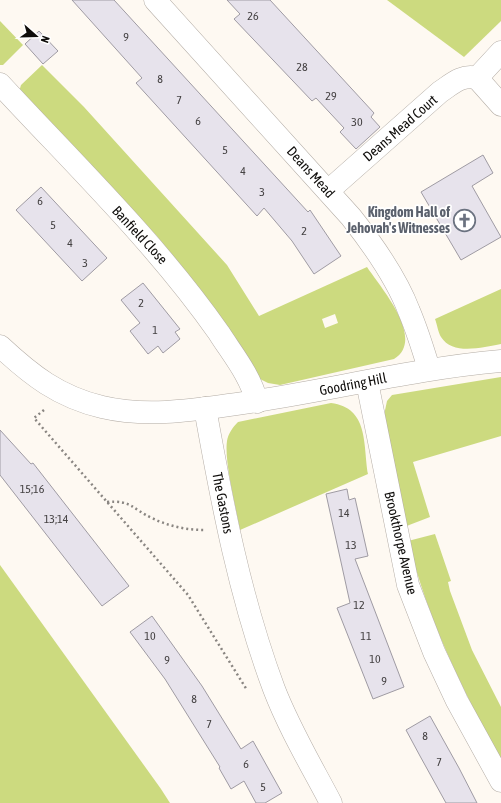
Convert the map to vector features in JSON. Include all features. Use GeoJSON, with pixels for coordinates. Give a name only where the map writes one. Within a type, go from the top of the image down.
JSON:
{"type":"FeatureCollection","features":[{"type":"Feature","properties":{"kind":"street","name":"Deans Mead"},"geometry":{"type":"LineString","coordinates":[[155,0],[328,191],[365,235],[396,283],[409,310],[429,369]]}},
{"type":"Feature","properties":{"kind":"street"},"geometry":{"type":"LineString","coordinates":[[501,52],[477,78],[501,105]]}},
{"type":"Feature","properties":{"kind":"street","name":"Deans Mead Court"},"geometry":{"type":"LineString","coordinates":[[328,191],[440,92],[459,79],[469,77],[477,78]]}},
{"type":"Feature","properties":{"kind":"street","name":"Banfield Close"},"geometry":{"type":"LineString","coordinates":[[0,84],[177,276],[244,369],[254,391],[257,402]]}},
{"type":"Feature","properties":{"kind":"street"},"geometry":{"type":"LineString","coordinates":[[0,346],[35,377],[64,394],[101,407],[127,412],[148,413],[205,408]]}},
{"type":"Feature","properties":{"kind":"street","name":"Goodring Hill"},"geometry":{"type":"LineString","coordinates":[[205,408],[257,402],[429,369],[501,361]]}},
{"type":"Feature","properties":{"kind":"street","name":"Brookthorpe Avenue"},"geometry":{"type":"LineString","coordinates":[[367,382],[408,585],[434,652],[454,694],[501,781]]}},
{"type":"Feature","properties":{"kind":"street","name":"The Gastons"},"geometry":{"type":"LineString","coordinates":[[205,408],[227,527],[243,591],[274,689],[285,716],[331,803]]}},
{"type":"Feature","properties":{"kind":"path"},"geometry":{"type":"LineString","coordinates":[[64,394],[34,418],[188,595],[250,695]]}},
{"type":"Feature","properties":{"kind":"path"},"geometry":{"type":"LineString","coordinates":[[107,502],[124,501],[153,519],[182,528],[213,530],[227,527]]}},
{"type":"Feature","properties":{"kind":"green space"},"geometry":{"type":"Polygon","coordinates":[[[387,0],[501,0],[501,21],[464,57],[387,0]]]}},
{"type":"Feature","properties":{"kind":"green space"},"geometry":{"type":"Polygon","coordinates":[[[0,21],[23,45],[3,65],[0,65],[0,21]]]}},
{"type":"Feature","properties":{"kind":"green space"},"geometry":{"type":"Polygon","coordinates":[[[42,65],[84,107],[227,265],[259,316],[367,267],[398,313],[405,339],[403,350],[394,359],[280,385],[268,383],[260,379],[195,284],[156,235],[19,92],[21,85],[42,65]],[[335,314],[322,319],[325,328],[338,323],[335,314]]]}},
{"type":"Feature","properties":{"kind":"green space"},"geometry":{"type":"Polygon","coordinates":[[[501,289],[501,344],[469,349],[453,347],[446,343],[439,333],[435,319],[501,289]]]}},
{"type":"Feature","properties":{"kind":"green space"},"geometry":{"type":"Polygon","coordinates":[[[501,377],[501,436],[413,462],[430,517],[404,527],[384,415],[387,401],[392,395],[501,377]]]}},
{"type":"Feature","properties":{"kind":"green space"},"geometry":{"type":"Polygon","coordinates":[[[331,403],[343,406],[352,412],[358,420],[362,429],[368,474],[240,530],[227,460],[227,441],[233,428],[238,422],[331,403]]]}},
{"type":"Feature","properties":{"kind":"green space"},"geometry":{"type":"Polygon","coordinates":[[[435,534],[451,581],[448,582],[450,591],[472,650],[501,707],[501,760],[447,654],[416,571],[408,541],[435,534]]]}},
{"type":"Feature","properties":{"kind":"green space"},"geometry":{"type":"Polygon","coordinates":[[[0,565],[161,789],[170,803],[0,803],[0,565]]]}},
{"type":"Feature","properties":{"kind":"building"},"geometry":{"type":"Polygon","coordinates":[[[72,0],[114,0],[308,212],[310,210],[341,256],[314,274],[292,241],[264,208],[257,216],[136,83],[142,78],[72,0]]]}},
{"type":"Feature","properties":{"kind":"building"},"geometry":{"type":"Polygon","coordinates":[[[227,0],[270,0],[374,113],[371,117],[380,127],[356,149],[340,132],[344,128],[316,98],[312,101],[234,19],[240,14],[227,0]]]}},
{"type":"Feature","properties":{"kind":"building"},"geometry":{"type":"Polygon","coordinates":[[[39,31],[58,51],[43,64],[25,44],[39,31]]]}},
{"type":"Feature","properties":{"kind":"building","name":"Kingdom Hall of Jehovah's Witnesses"},"geometry":{"type":"Polygon","coordinates":[[[483,155],[493,173],[472,186],[501,237],[461,260],[421,192],[483,155]]]}},
{"type":"Feature","properties":{"kind":"building"},"geometry":{"type":"Polygon","coordinates":[[[41,187],[107,258],[82,281],[16,210],[41,187]]]}},
{"type":"Feature","properties":{"kind":"building"},"geometry":{"type":"Polygon","coordinates":[[[143,283],[180,329],[175,332],[180,339],[163,353],[158,346],[148,354],[130,331],[140,323],[121,300],[143,283]]]}},
{"type":"Feature","properties":{"kind":"building"},"geometry":{"type":"Polygon","coordinates":[[[0,430],[31,464],[33,463],[129,586],[102,606],[0,475],[0,430]]]}},
{"type":"Feature","properties":{"kind":"building"},"geometry":{"type":"Polygon","coordinates":[[[347,489],[349,500],[355,498],[368,556],[355,559],[404,687],[373,699],[337,608],[350,603],[326,494],[347,489]]]}},
{"type":"Feature","properties":{"kind":"building"},"geometry":{"type":"Polygon","coordinates":[[[152,616],[202,686],[241,749],[253,741],[282,793],[265,803],[256,803],[244,781],[231,789],[219,768],[220,767],[165,679],[130,632],[152,616]]]}},
{"type":"Feature","properties":{"kind":"building"},"geometry":{"type":"Polygon","coordinates":[[[430,716],[477,803],[446,803],[420,756],[406,730],[430,716]]]}},
{"type":"Feature","properties":{"kind":"place","name":"Kingdom Hall of Jehovah's Witnesses"},"geometry":{"type":"Point","coordinates":[465,220]}}]}
